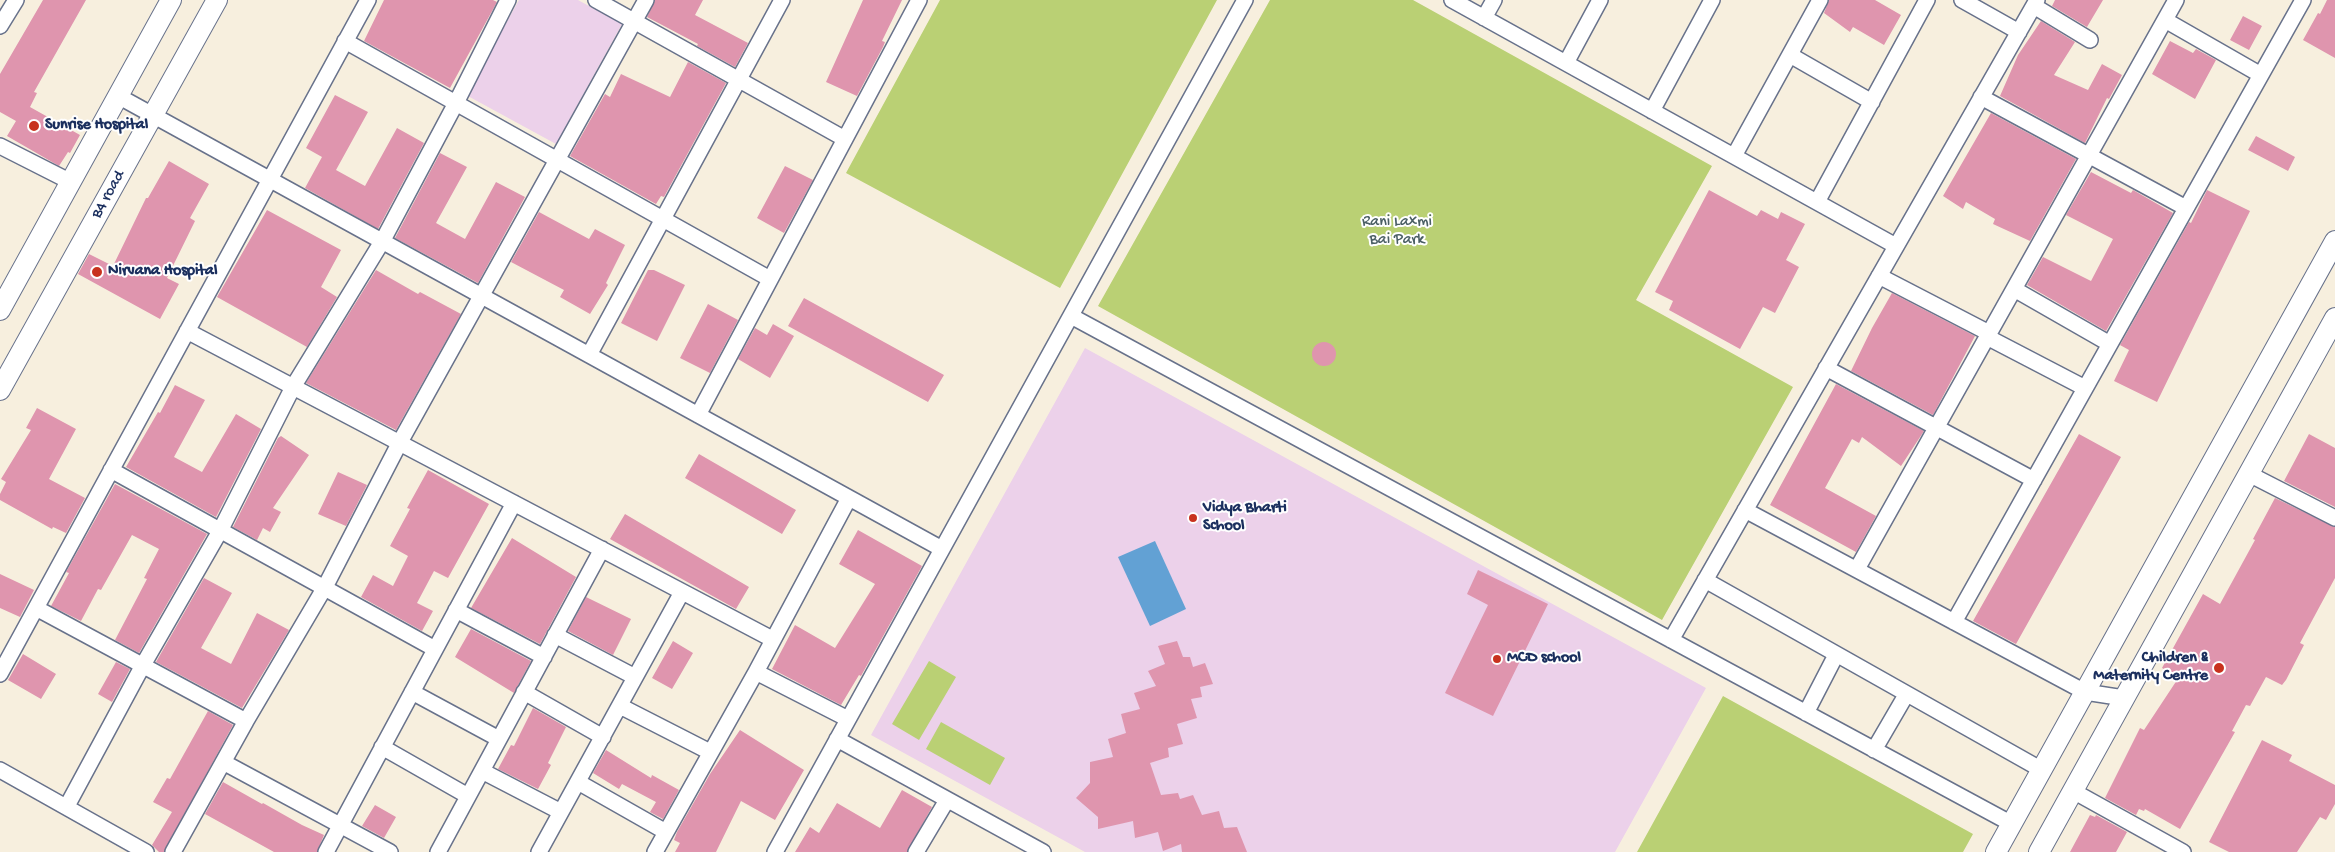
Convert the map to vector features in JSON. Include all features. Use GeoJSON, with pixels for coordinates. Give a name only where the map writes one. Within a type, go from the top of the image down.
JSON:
{"type":"FeatureCollection","features":[{"type":"Feature","properties":{"kind":"street"},"geometry":{"type":"LineString","coordinates":[[0,26],[16,0]]}},
{"type":"Feature","properties":{"kind":"street"},"geometry":{"type":"LineString","coordinates":[[0,310],[171,0]]}},
{"type":"Feature","properties":{"kind":"street","name":"B4 road"},"geometry":{"type":"LineString","coordinates":[[0,390],[217,0]]}},
{"type":"Feature","properties":{"kind":"street"},"geometry":{"type":"LineString","coordinates":[[0,674],[368,0]]}},
{"type":"Feature","properties":{"kind":"street"},"geometry":{"type":"LineString","coordinates":[[67,806],[143,665],[220,530],[294,387],[383,240],[508,0]]}},
{"type":"Feature","properties":{"kind":"street"},"geometry":{"type":"LineString","coordinates":[[596,0],[845,139]]}},
{"type":"Feature","properties":{"kind":"street"},"geometry":{"type":"LineString","coordinates":[[173,852],[246,721],[325,587],[400,442],[646,0]]}},
{"type":"Feature","properties":{"kind":"street"},"geometry":{"type":"LineString","coordinates":[[589,355],[782,0]]}},
{"type":"Feature","properties":{"kind":"street"},"geometry":{"type":"LineString","coordinates":[[698,415],[919,0]]}},
{"type":"Feature","properties":{"kind":"street"},"geometry":{"type":"LineString","coordinates":[[775,852],[1245,0]]}},
{"type":"Feature","properties":{"kind":"street"},"geometry":{"type":"LineString","coordinates":[[1452,0],[1896,246]]}},
{"type":"Feature","properties":{"kind":"street"},"geometry":{"type":"LineString","coordinates":[[1484,18],[1494,0]]}},
{"type":"Feature","properties":{"kind":"street"},"geometry":{"type":"LineString","coordinates":[[1566,63],[1600,0]]}},
{"type":"Feature","properties":{"kind":"street"},"geometry":{"type":"LineString","coordinates":[[1652,111],[1712,0]]}},
{"type":"Feature","properties":{"kind":"street"},"geometry":{"type":"LineString","coordinates":[[1734,156],[1820,0]]}},
{"type":"Feature","properties":{"kind":"street"},"geometry":{"type":"LineString","coordinates":[[1817,202],[1927,0]]}},
{"type":"Feature","properties":{"kind":"street"},"geometry":{"type":"LineString","coordinates":[[1962,0],[2019,32]]}},
{"type":"Feature","properties":{"kind":"street"},"geometry":{"type":"LineString","coordinates":[[1857,570],[2176,0]]}},
{"type":"Feature","properties":{"kind":"street"},"geometry":{"type":"LineString","coordinates":[[1954,622],[2303,0]]}},
{"type":"Feature","properties":{"kind":"street"},"geometry":{"type":"LineString","coordinates":[[1671,640],[2036,3],[2090,40]]}},
{"type":"Feature","properties":{"kind":"street"},"geometry":{"type":"LineString","coordinates":[[2165,20],[2261,75]]}},
{"type":"Feature","properties":{"kind":"street"},"geometry":{"type":"LineString","coordinates":[[345,41],[770,279]]}},
{"type":"Feature","properties":{"kind":"street"},"geometry":{"type":"LineString","coordinates":[[1790,56],[1872,102]]}},
{"type":"Feature","properties":{"kind":"street"},"geometry":{"type":"LineString","coordinates":[[118,96],[942,549]]}},
{"type":"Feature","properties":{"kind":"street"},"geometry":{"type":"LineString","coordinates":[[1982,97],[2186,208]]}},
{"type":"Feature","properties":{"kind":"street"},"geometry":{"type":"LineString","coordinates":[[0,146],[71,182]]}},
{"type":"Feature","properties":{"kind":"street"},"geometry":{"type":"LineString","coordinates":[[1996,852],[2335,241]]}},
{"type":"Feature","properties":{"kind":"street"},"geometry":{"type":"LineString","coordinates":[[1879,276],[2085,388]]}},
{"type":"Feature","properties":{"kind":"street"},"geometry":{"type":"LineString","coordinates":[[2014,289],[2110,344]]}},
{"type":"Feature","properties":{"kind":"street"},"geometry":{"type":"LineString","coordinates":[[1071,316],[2012,824]]}},
{"type":"Feature","properties":{"kind":"street"},"geometry":{"type":"LineString","coordinates":[[2039,852],[2335,318]]}},
{"type":"Feature","properties":{"kind":"street"},"geometry":{"type":"LineString","coordinates":[[187,331],[772,639]]}},
{"type":"Feature","properties":{"kind":"street"},"geometry":{"type":"LineString","coordinates":[[1826,368],[2034,480]]}},
{"type":"Feature","properties":{"kind":"street"},"geometry":{"type":"LineString","coordinates":[[111,470],[435,649]]}},
{"type":"Feature","properties":{"kind":"street"},"geometry":{"type":"LineString","coordinates":[[2249,474],[2335,518]]}},
{"type":"Feature","properties":{"kind":"street"},"geometry":{"type":"LineString","coordinates":[[655,852],[756,672],[849,498]]}},
{"type":"Feature","properties":{"kind":"street"},"geometry":{"type":"LineString","coordinates":[[326,852],[514,503]]}},
{"type":"Feature","properties":{"kind":"street"},"geometry":{"type":"LineString","coordinates":[[1745,510],[2085,692],[2124,698]]}},
{"type":"Feature","properties":{"kind":"street"},"geometry":{"type":"LineString","coordinates":[[438,852],[602,550]]}},
{"type":"Feature","properties":{"kind":"street"},"geometry":{"type":"LineString","coordinates":[[1705,580],[2042,770]]}},
{"type":"Feature","properties":{"kind":"street"},"geometry":{"type":"LineString","coordinates":[[545,850],[561,812],[682,592]]}},
{"type":"Feature","properties":{"kind":"street"},"geometry":{"type":"LineString","coordinates":[[36,608],[246,721]]}},
{"type":"Feature","properties":{"kind":"street"},"geometry":{"type":"LineString","coordinates":[[456,610],[544,657]]}},
{"type":"Feature","properties":{"kind":"street"},"geometry":{"type":"LineString","coordinates":[[556,635],[635,677]]}},
{"type":"Feature","properties":{"kind":"street"},"geometry":{"type":"LineString","coordinates":[[1806,713],[1836,655]]}},
{"type":"Feature","properties":{"kind":"street"},"geometry":{"type":"LineString","coordinates":[[756,672],[848,720]]}},
{"type":"Feature","properties":{"kind":"street"},"geometry":{"type":"LineString","coordinates":[[412,692],[499,739]]}},
{"type":"Feature","properties":{"kind":"street"},"geometry":{"type":"LineString","coordinates":[[524,692],[603,737]]}},
{"type":"Feature","properties":{"kind":"street"},"geometry":{"type":"LineString","coordinates":[[1874,750],[1906,695]]}},
{"type":"Feature","properties":{"kind":"street"},"geometry":{"type":"LineString","coordinates":[[620,706],[710,752]]}},
{"type":"Feature","properties":{"kind":"street"},"geometry":{"type":"LineString","coordinates":[[837,740],[947,800],[1026,848],[1043,852]]}},
{"type":"Feature","properties":{"kind":"street"},"geometry":{"type":"LineString","coordinates":[[382,748],[468,796]]}},
{"type":"Feature","properties":{"kind":"street"},"geometry":{"type":"LineString","coordinates":[[223,762],[390,852]]}},
{"type":"Feature","properties":{"kind":"street"},"geometry":{"type":"LineString","coordinates":[[0,770],[146,852]]}},
{"type":"Feature","properties":{"kind":"street"},"geometry":{"type":"LineString","coordinates":[[482,770],[561,812]]}},
{"type":"Feature","properties":{"kind":"street"},"geometry":{"type":"LineString","coordinates":[[578,782],[666,832]]}},
{"type":"Feature","properties":{"kind":"street"},"geometry":{"type":"LineString","coordinates":[[2073,791],[2183,852]]}},
{"type":"Feature","properties":{"kind":"street"},"geometry":{"type":"LineString","coordinates":[[916,852],[947,800]]}},
{"type":"Feature","properties":{"kind":"shaded area"},"geometry":{"type":"Polygon","coordinates":[[[519,0],[578,0],[622,24],[556,144],[466,95],[519,0]]]}},
{"type":"Feature","properties":{"kind":"shaded area","name":"Vidya Bharti School"},"geometry":{"type":"Polygon","coordinates":[[[1085,348],[1706,688],[1615,852],[1085,852],[871,735],[1085,348]]]}},
{"type":"Feature","properties":{"kind":"green space"},"geometry":{"type":"Polygon","coordinates":[[[940,0],[1217,0],[1060,288],[846,173],[940,0]]]}},
{"type":"Feature","properties":{"kind":"green space","name":"Rani Laxmi Bai Park"},"geometry":{"type":"Polygon","coordinates":[[[1270,0],[1413,0],[1712,166],[1636,300],[1793,387],[1662,620],[1098,306],[1270,0]]]}},
{"type":"Feature","properties":{"kind":"green space"},"geometry":{"type":"Polygon","coordinates":[[[929,661],[956,677],[919,740],[892,724],[929,661]]]}},
{"type":"Feature","properties":{"kind":"green space"},"geometry":{"type":"Polygon","coordinates":[[[1723,696],[1973,834],[1963,852],[1637,852],[1723,696]]]}},
{"type":"Feature","properties":{"kind":"green space"},"geometry":{"type":"Polygon","coordinates":[[[941,722],[1005,758],[990,785],[926,749],[941,722]]]}},
{"type":"Feature","properties":{"kind":"water"},"geometry":{"type":"Polygon","coordinates":[[[1155,541],[1186,609],[1150,626],[1118,557],[1155,541]]]}},
{"type":"Feature","properties":{"kind":"building"},"geometry":{"type":"Polygon","coordinates":[[[43,0],[86,0],[34,92],[37,93],[30,107],[80,135],[70,153],[68,152],[59,166],[7,136],[16,121],[0,112],[0,74],[43,0]]]}},
{"type":"Feature","properties":{"kind":"building"},"geometry":{"type":"Polygon","coordinates":[[[384,0],[493,0],[497,2],[450,88],[364,41],[384,0]]]}},
{"type":"Feature","properties":{"kind":"building"},"geometry":{"type":"Polygon","coordinates":[[[655,0],[703,0],[695,15],[748,43],[735,67],[697,46],[698,44],[647,17],[655,0]]]}},
{"type":"Feature","properties":{"kind":"building"},"geometry":{"type":"Polygon","coordinates":[[[863,0],[902,0],[882,41],[885,42],[883,47],[857,96],[826,82],[863,0]]]}},
{"type":"Feature","properties":{"kind":"building"},"geometry":{"type":"Polygon","coordinates":[[[1829,0],[1875,0],[1901,15],[1884,45],[1853,27],[1850,32],[1824,13],[1829,0]]]}},
{"type":"Feature","properties":{"kind":"building"},"geometry":{"type":"Polygon","coordinates":[[[2055,0],[2103,0],[2087,27],[2052,6],[2055,0]]]}},
{"type":"Feature","properties":{"kind":"building"},"geometry":{"type":"Polygon","coordinates":[[[2327,0],[2335,0],[2335,58],[2303,40],[2327,0]]]}},
{"type":"Feature","properties":{"kind":"building"},"geometry":{"type":"Polygon","coordinates":[[[2243,16],[2262,26],[2249,50],[2230,40],[2243,16]]]}},
{"type":"Feature","properties":{"kind":"building"},"geometry":{"type":"Polygon","coordinates":[[[2041,21],[2075,42],[2054,75],[2088,90],[2102,64],[2122,75],[2109,99],[2107,98],[2085,143],[2000,96],[2018,55],[2041,21]]]}},
{"type":"Feature","properties":{"kind":"building"},"geometry":{"type":"Polygon","coordinates":[[[2170,41],[2193,53],[2196,49],[2216,60],[2195,99],[2152,74],[2170,41]]]}},
{"type":"Feature","properties":{"kind":"building"},"geometry":{"type":"Polygon","coordinates":[[[688,62],[726,83],[664,197],[661,196],[656,204],[570,156],[605,94],[610,97],[621,74],[670,97],[688,62]]]}},
{"type":"Feature","properties":{"kind":"building"},"geometry":{"type":"Polygon","coordinates":[[[335,95],[368,112],[336,170],[365,186],[397,128],[424,143],[378,229],[305,188],[322,157],[306,148],[335,95]]]}},
{"type":"Feature","properties":{"kind":"building"},"geometry":{"type":"Polygon","coordinates":[[[1991,113],[2076,159],[2030,241],[1993,224],[1995,219],[1966,202],[1963,209],[1943,196],[1991,113]]]}},
{"type":"Feature","properties":{"kind":"building"},"geometry":{"type":"Polygon","coordinates":[[[2256,136],[2295,157],[2288,171],[2248,150],[2256,136]]]}},
{"type":"Feature","properties":{"kind":"building"},"geometry":{"type":"Polygon","coordinates":[[[440,153],[467,167],[436,223],[465,239],[496,182],[525,197],[478,283],[395,238],[440,153]]]}},
{"type":"Feature","properties":{"kind":"building"},"geometry":{"type":"Polygon","coordinates":[[[169,161],[209,184],[190,218],[195,221],[167,278],[179,284],[160,319],[78,274],[89,254],[113,266],[146,198],[148,198],[169,161]]]}},
{"type":"Feature","properties":{"kind":"building"},"geometry":{"type":"Polygon","coordinates":[[[785,166],[813,180],[784,233],[757,218],[785,166]]]}},
{"type":"Feature","properties":{"kind":"building"},"geometry":{"type":"Polygon","coordinates":[[[2091,172],[2131,193],[2133,190],[2173,213],[2106,331],[2027,285],[2043,257],[2091,281],[2113,239],[2066,215],[2091,172]]]}},
{"type":"Feature","properties":{"kind":"building"},"geometry":{"type":"Polygon","coordinates":[[[1709,190],[1757,216],[1761,210],[1778,219],[1781,212],[1805,224],[1786,260],[1799,267],[1775,313],[1763,307],[1740,349],[1669,310],[1673,301],[1655,292],[1709,190]]]}},
{"type":"Feature","properties":{"kind":"building"},"geometry":{"type":"Polygon","coordinates":[[[2207,190],[2250,211],[2157,402],[2114,381],[2129,350],[2120,345],[2189,222],[2191,223],[2207,190]]]}},
{"type":"Feature","properties":{"kind":"building"},"geometry":{"type":"Polygon","coordinates":[[[267,210],[341,250],[321,287],[337,297],[307,347],[217,297],[267,210]]]}},
{"type":"Feature","properties":{"kind":"building"},"geometry":{"type":"Polygon","coordinates":[[[539,212],[589,239],[595,229],[625,245],[606,283],[608,285],[590,314],[560,297],[564,290],[511,262],[539,212]]]}},
{"type":"Feature","properties":{"kind":"building"},"geometry":{"type":"Polygon","coordinates":[[[376,270],[418,294],[420,292],[461,314],[396,430],[306,383],[376,270]]]}},
{"type":"Feature","properties":{"kind":"building"},"geometry":{"type":"Polygon","coordinates":[[[648,270],[654,270],[685,285],[657,341],[621,323],[648,270]]]}},
{"type":"Feature","properties":{"kind":"building"},"geometry":{"type":"Polygon","coordinates":[[[1892,293],[1975,336],[1933,415],[1851,371],[1892,293]]]}},
{"type":"Feature","properties":{"kind":"building"},"geometry":{"type":"Polygon","coordinates":[[[804,298],[944,375],[928,402],[788,326],[804,298]]]}},
{"type":"Feature","properties":{"kind":"building"},"geometry":{"type":"Polygon","coordinates":[[[708,304],[738,320],[710,373],[680,358],[708,304]]]}},
{"type":"Feature","properties":{"kind":"building"},"geometry":{"type":"Polygon","coordinates":[[[773,324],[794,336],[770,378],[738,359],[755,328],[767,335],[773,324]]]}},
{"type":"Feature","properties":{"kind":"building"},"geometry":{"type":"Polygon","coordinates":[[[1324,342],[1333,345],[1336,354],[1333,363],[1324,366],[1315,363],[1312,354],[1315,345],[1324,342]]]}},
{"type":"Feature","properties":{"kind":"building"},"geometry":{"type":"Polygon","coordinates":[[[1836,384],[1924,431],[1901,466],[1862,437],[1859,443],[1852,439],[1825,488],[1876,516],[1856,552],[1770,505],[1836,384]]]}},
{"type":"Feature","properties":{"kind":"building"},"geometry":{"type":"Polygon","coordinates":[[[175,385],[205,400],[174,457],[202,472],[236,414],[261,429],[216,517],[126,467],[175,385]]]}},
{"type":"Feature","properties":{"kind":"building"},"geometry":{"type":"Polygon","coordinates":[[[37,408],[76,429],[49,479],[85,498],[66,533],[53,527],[52,529],[0,500],[0,494],[6,482],[1,479],[31,430],[26,428],[37,408]]]}},
{"type":"Feature","properties":{"kind":"building"},"geometry":{"type":"Polygon","coordinates":[[[2079,434],[2121,457],[2016,644],[1973,621],[2079,434]]]}},
{"type":"Feature","properties":{"kind":"building"},"geometry":{"type":"Polygon","coordinates":[[[2309,434],[2335,448],[2335,507],[2284,481],[2309,434]]]}},
{"type":"Feature","properties":{"kind":"building"},"geometry":{"type":"Polygon","coordinates":[[[281,436],[309,455],[273,508],[281,512],[270,532],[263,528],[257,540],[233,527],[278,438],[281,436]]]}},
{"type":"Feature","properties":{"kind":"building"},"geometry":{"type":"Polygon","coordinates":[[[699,454],[796,510],[782,534],[685,478],[699,454]]]}},
{"type":"Feature","properties":{"kind":"building"},"geometry":{"type":"Polygon","coordinates":[[[428,470],[489,504],[448,578],[434,571],[417,603],[433,611],[422,631],[361,597],[373,575],[393,586],[408,556],[390,546],[410,509],[407,508],[428,470]]]}},
{"type":"Feature","properties":{"kind":"building"},"geometry":{"type":"Polygon","coordinates":[[[338,472],[367,485],[346,526],[318,514],[338,472]]]}},
{"type":"Feature","properties":{"kind":"building"},"geometry":{"type":"Polygon","coordinates":[[[115,484],[207,534],[139,653],[115,640],[147,579],[144,578],[159,549],[132,535],[101,590],[98,589],[81,621],[51,606],[69,573],[66,572],[115,484]]]}},
{"type":"Feature","properties":{"kind":"building"},"geometry":{"type":"Polygon","coordinates":[[[2275,498],[2335,527],[2335,578],[2300,643],[2304,645],[2286,680],[2282,685],[2266,677],[2250,706],[2246,705],[2232,731],[2235,732],[2180,829],[2145,809],[2144,811],[2139,809],[2136,815],[2105,798],[2140,728],[2144,730],[2179,677],[2162,668],[2203,594],[2220,604],[2255,540],[2253,539],[2275,498]]]}},
{"type":"Feature","properties":{"kind":"building"},"geometry":{"type":"Polygon","coordinates":[[[625,514],[749,587],[736,609],[610,539],[625,514]]]}},
{"type":"Feature","properties":{"kind":"building"},"geometry":{"type":"Polygon","coordinates":[[[858,530],[922,566],[861,676],[859,675],[841,705],[772,669],[795,625],[835,648],[875,584],[839,564],[858,530]]]}},
{"type":"Feature","properties":{"kind":"building"},"geometry":{"type":"Polygon","coordinates":[[[512,538],[576,577],[540,644],[471,608],[512,538]]]}},
{"type":"Feature","properties":{"kind":"building"},"geometry":{"type":"Polygon","coordinates":[[[1478,570],[1548,604],[1493,716],[1445,693],[1488,605],[1467,594],[1478,570]]]}},
{"type":"Feature","properties":{"kind":"building"},"geometry":{"type":"Polygon","coordinates":[[[0,574],[34,590],[20,617],[0,608],[0,574]]]}},
{"type":"Feature","properties":{"kind":"building"},"geometry":{"type":"Polygon","coordinates":[[[204,578],[232,593],[201,648],[231,664],[257,613],[289,630],[242,708],[156,662],[204,578]]]}},
{"type":"Feature","properties":{"kind":"building"},"geometry":{"type":"Polygon","coordinates":[[[586,597],[631,619],[613,655],[568,631],[586,597]]]}},
{"type":"Feature","properties":{"kind":"building"},"geometry":{"type":"Polygon","coordinates":[[[471,629],[531,661],[514,693],[455,657],[471,629]]]}},
{"type":"Feature","properties":{"kind":"building"},"geometry":{"type":"Polygon","coordinates":[[[673,641],[693,653],[672,689],[652,678],[673,641]]]}},
{"type":"Feature","properties":{"kind":"building"},"geometry":{"type":"Polygon","coordinates":[[[1177,641],[1183,657],[1190,657],[1193,667],[1205,663],[1213,684],[1200,687],[1202,697],[1191,699],[1197,718],[1177,724],[1183,744],[1168,748],[1169,757],[1150,763],[1161,795],[1178,793],[1180,799],[1193,795],[1202,815],[1219,811],[1224,828],[1237,827],[1247,852],[1182,852],[1181,844],[1163,851],[1158,832],[1135,838],[1133,821],[1098,829],[1098,817],[1076,798],[1090,783],[1090,762],[1113,757],[1108,739],[1126,733],[1121,714],[1140,709],[1134,693],[1156,686],[1148,671],[1165,664],[1158,646],[1177,641]]]}},
{"type":"Feature","properties":{"kind":"building"},"geometry":{"type":"Polygon","coordinates":[[[23,654],[56,674],[41,699],[8,680],[23,654]]]}},
{"type":"Feature","properties":{"kind":"building"},"geometry":{"type":"Polygon","coordinates":[[[116,662],[130,669],[112,702],[98,694],[116,662]]]}},
{"type":"Feature","properties":{"kind":"building"},"geometry":{"type":"Polygon","coordinates":[[[533,708],[566,727],[548,763],[551,765],[538,789],[498,769],[511,745],[514,746],[533,708]]]}},
{"type":"Feature","properties":{"kind":"building"},"geometry":{"type":"Polygon","coordinates":[[[208,711],[233,725],[164,852],[159,852],[152,845],[172,812],[153,802],[167,778],[170,779],[208,711]]]}},
{"type":"Feature","properties":{"kind":"building"},"geometry":{"type":"Polygon","coordinates":[[[740,730],[804,770],[775,820],[741,801],[716,852],[675,852],[680,843],[674,840],[677,832],[710,774],[740,730]]]}},
{"type":"Feature","properties":{"kind":"building"},"geometry":{"type":"Polygon","coordinates":[[[2262,740],[2292,755],[2289,761],[2335,785],[2335,804],[2326,820],[2320,817],[2297,852],[2229,852],[2209,842],[2262,740]]]}},
{"type":"Feature","properties":{"kind":"building"},"geometry":{"type":"Polygon","coordinates":[[[606,750],[651,778],[652,775],[679,790],[663,819],[650,812],[656,802],[622,784],[619,789],[593,773],[606,750]]]}},
{"type":"Feature","properties":{"kind":"building"},"geometry":{"type":"Polygon","coordinates":[[[223,782],[324,835],[317,852],[274,852],[205,814],[223,782]]]}},
{"type":"Feature","properties":{"kind":"building"},"geometry":{"type":"Polygon","coordinates":[[[902,790],[932,807],[907,852],[795,852],[810,827],[819,833],[837,803],[880,828],[902,790]]]}},
{"type":"Feature","properties":{"kind":"building"},"geometry":{"type":"Polygon","coordinates":[[[375,805],[396,817],[384,838],[362,826],[375,805]]]}},
{"type":"Feature","properties":{"kind":"building"},"geometry":{"type":"Polygon","coordinates":[[[2090,815],[2095,817],[2096,815],[2127,832],[2116,852],[2070,852],[2090,815]]]}},
{"type":"Feature","properties":{"kind":"place","name":"Sunrise Hospital"},"geometry":{"type":"Point","coordinates":[34,126]}},
{"type":"Feature","properties":{"kind":"place","name":"Nirvana Hospital"},"geometry":{"type":"Point","coordinates":[97,272]}},
{"type":"Feature","properties":{"kind":"place","name":"Vidya Bharti School"},"geometry":{"type":"Point","coordinates":[1193,518]}},
{"type":"Feature","properties":{"kind":"place","name":"MCD school"},"geometry":{"type":"Point","coordinates":[1497,659]}},
{"type":"Feature","properties":{"kind":"place","name":"Children & Maternity Centre"},"geometry":{"type":"Point","coordinates":[2219,668]}}]}
